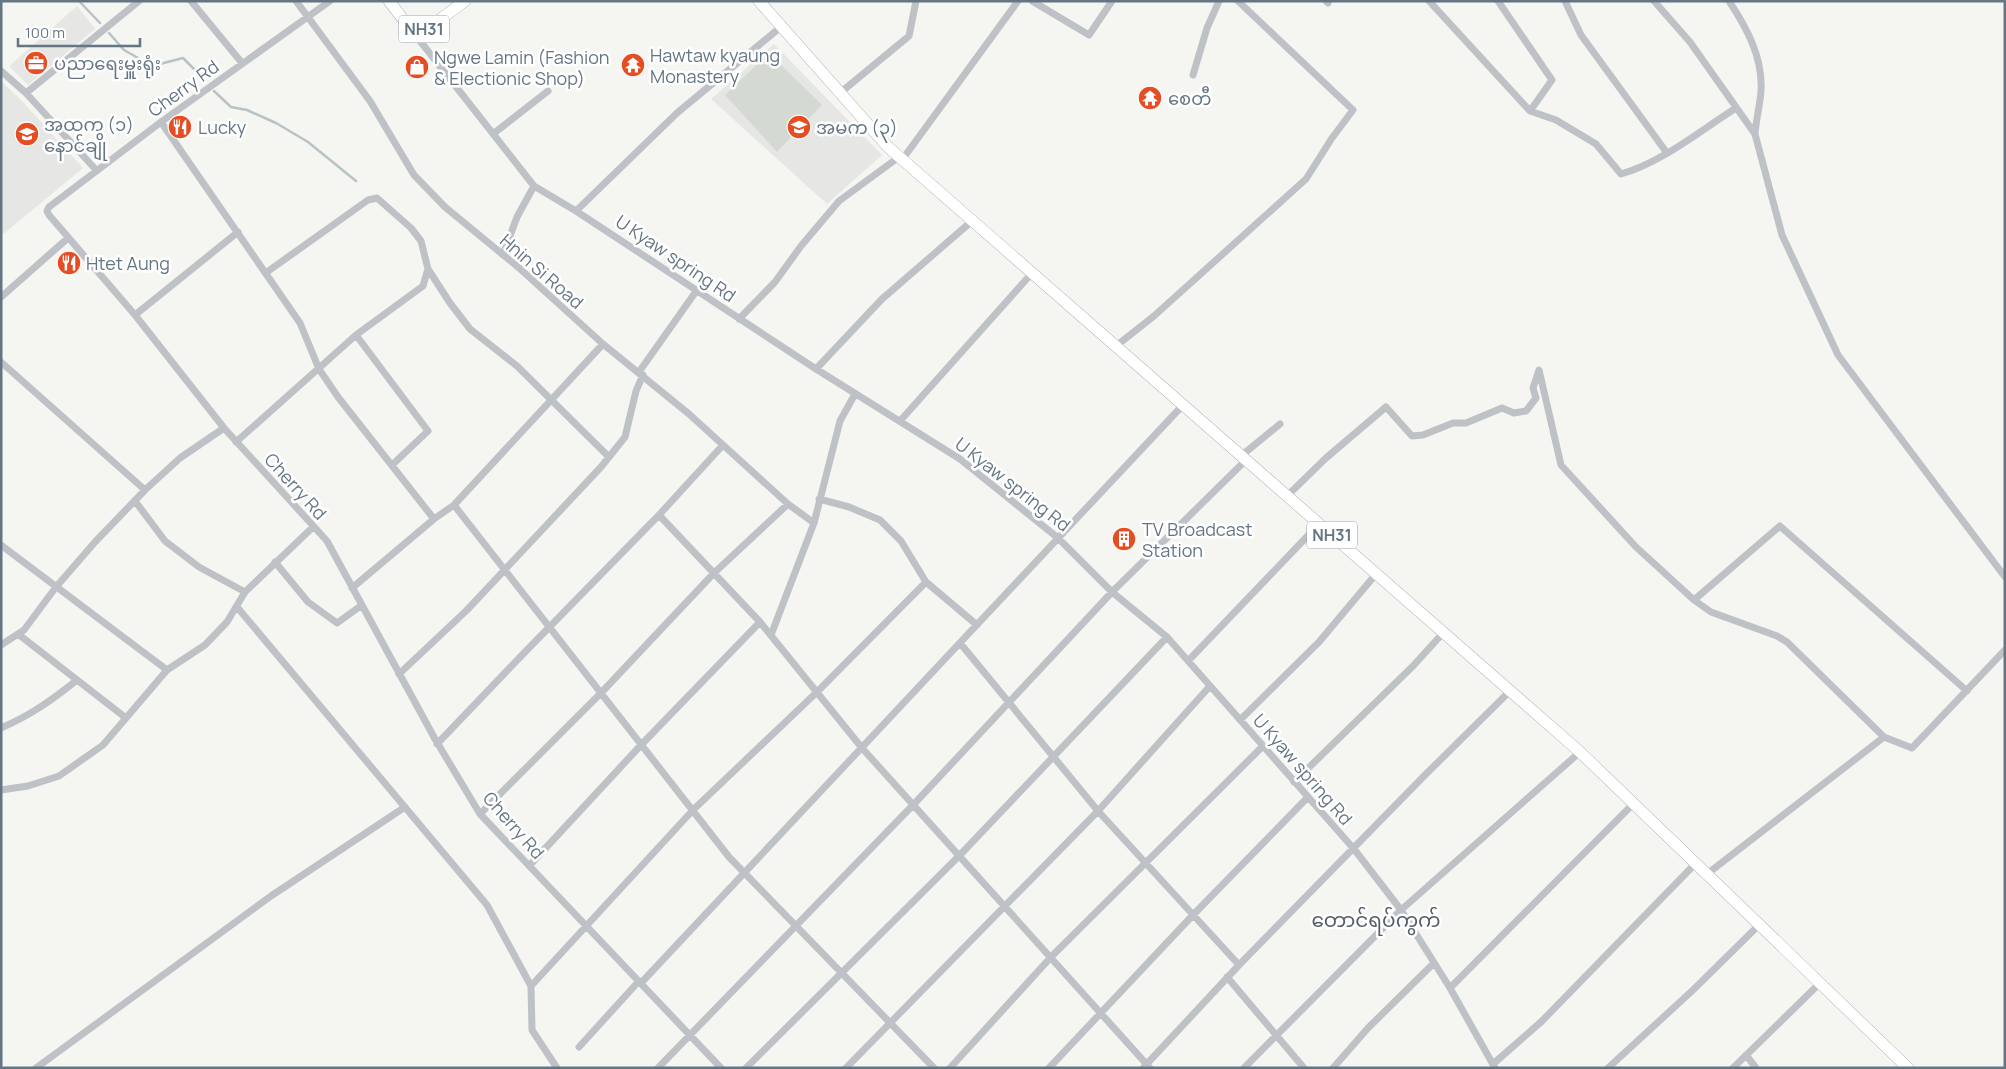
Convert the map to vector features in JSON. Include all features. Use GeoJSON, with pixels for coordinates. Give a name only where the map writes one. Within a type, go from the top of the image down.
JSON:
{"type":"FeatureCollection","features":[{"type":"Feature","properties":{"kind":"highway","name":"NH31"},"geometry":{"type":"LineString","coordinates":[[389,1],[413,32],[427,29],[465,1]]}},
{"type":"Feature","properties":{"kind":"highway","name":"NH31"},"geometry":{"type":"LineString","coordinates":[[759,1],[888,148],[1580,752],[1908,1068]]}},
{"type":"Feature","properties":{"kind":"street"},"geometry":{"type":"LineString","coordinates":[[26,93],[139,1]]}},
{"type":"Feature","properties":{"kind":"street"},"geometry":{"type":"LineString","coordinates":[[191,1],[242,63]]}},
{"type":"Feature","properties":{"kind":"street","name":"Hnin Si Road"},"geometry":{"type":"LineString","coordinates":[[296,1],[370,101],[414,175],[446,207],[603,344],[641,373],[788,504],[814,522]]}},
{"type":"Feature","properties":{"kind":"street","name":"Cherry Rd"},"geometry":{"type":"LineString","coordinates":[[330,1],[97,170],[49,207],[47,211],[135,316],[224,428],[313,528],[327,541],[437,744],[480,814],[721,1068]]}},
{"type":"Feature","properties":{"kind":"street"},"geometry":{"type":"LineString","coordinates":[[840,92],[909,36],[916,1]]}},
{"type":"Feature","properties":{"kind":"street"},"geometry":{"type":"LineString","coordinates":[[739,318],[774,282],[839,201],[901,158],[1018,1]]}},
{"type":"Feature","properties":{"kind":"street"},"geometry":{"type":"LineString","coordinates":[[1032,1],[1089,35],[1112,1]]}},
{"type":"Feature","properties":{"kind":"street"},"geometry":{"type":"LineString","coordinates":[[1193,75],[1207,28],[1219,1]]}},
{"type":"Feature","properties":{"kind":"street"},"geometry":{"type":"LineString","coordinates":[[1116,346],[1154,316],[1306,179],[1332,138],[1353,110],[1238,1]]}},
{"type":"Feature","properties":{"kind":"street"},"geometry":{"type":"LineString","coordinates":[[1429,1],[1530,111],[1556,120],[1596,144],[1621,174],[1632,171],[1666,153],[1736,108]]}},
{"type":"Feature","properties":{"kind":"street"},"geometry":{"type":"LineString","coordinates":[[1498,1],[1552,80],[1530,111]]}},
{"type":"Feature","properties":{"kind":"street"},"geometry":{"type":"LineString","coordinates":[[1564,1],[1580,35],[1666,153]]}},
{"type":"Feature","properties":{"kind":"street"},"geometry":{"type":"LineString","coordinates":[[1654,1],[1690,42],[1755,134],[1782,235],[1838,355],[2005,577]]}},
{"type":"Feature","properties":{"kind":"street"},"geometry":{"type":"LineString","coordinates":[[1729,1],[1755,48],[1759,66],[1760,92],[1755,134]]}},
{"type":"Feature","properties":{"kind":"street"},"geometry":{"type":"LineString","coordinates":[[576,210],[677,113],[782,26]]}},
{"type":"Feature","properties":{"kind":"street","name":"U Kyaw spring Rd"},"geometry":{"type":"LineString","coordinates":[[413,32],[534,186],[576,210],[816,369],[960,459],[1058,538],[1112,592],[1167,637],[1354,849],[1401,910],[1450,988],[1494,1066]]}},
{"type":"Feature","properties":{"kind":"street"},"geometry":{"type":"LineString","coordinates":[[1,71],[26,93],[97,170]]}},
{"type":"Feature","properties":{"kind":"street"},"geometry":{"type":"LineString","coordinates":[[493,134],[548,91]]}},
{"type":"Feature","properties":{"kind":"street"},"geometry":{"type":"LineString","coordinates":[[162,122],[267,272],[300,323],[319,369],[338,397],[434,519]]}},
{"type":"Feature","properties":{"kind":"street"},"geometry":{"type":"LineString","coordinates":[[503,255],[517,217],[534,186]]}},
{"type":"Feature","properties":{"kind":"street"},"geometry":{"type":"LineString","coordinates":[[267,272],[368,200],[377,198],[411,228],[420,241],[428,269],[470,329],[517,366],[609,457]]}},
{"type":"Feature","properties":{"kind":"street"},"geometry":{"type":"LineString","coordinates":[[816,369],[882,299],[972,221]]}},
{"type":"Feature","properties":{"kind":"street"},"geometry":{"type":"LineString","coordinates":[[135,316],[238,232]]}},
{"type":"Feature","properties":{"kind":"street"},"geometry":{"type":"LineString","coordinates":[[2,294],[68,238]]}},
{"type":"Feature","properties":{"kind":"street"},"geometry":{"type":"LineString","coordinates":[[236,442],[356,335],[423,286],[428,269]]}},
{"type":"Feature","properties":{"kind":"street"},"geometry":{"type":"LineString","coordinates":[[900,421],[1032,273]]}},
{"type":"Feature","properties":{"kind":"street"},"geometry":{"type":"LineString","coordinates":[[399,674],[468,610],[609,457],[625,437],[632,416],[641,373],[697,290]]}},
{"type":"Feature","properties":{"kind":"street"},"geometry":{"type":"LineString","coordinates":[[356,335],[428,431],[392,465]]}},
{"type":"Feature","properties":{"kind":"street"},"geometry":{"type":"LineString","coordinates":[[352,588],[434,519],[454,505],[603,344]]}},
{"type":"Feature","properties":{"kind":"street"},"geometry":{"type":"LineString","coordinates":[[1,362],[145,490]]}},
{"type":"Feature","properties":{"kind":"street"},"geometry":{"type":"LineString","coordinates":[[1287,496],[1326,458],[1386,407],[1412,436],[1453,423],[1466,423],[1502,408],[1514,413],[1526,411],[1536,398],[1533,388],[1539,370],[1561,465],[1636,547],[1694,600],[1711,612],[1777,636],[1787,642],[1884,737],[1912,748],[2005,650]]}},
{"type":"Feature","properties":{"kind":"street"},"geometry":{"type":"LineString","coordinates":[[771,635],[814,522],[840,421],[855,394]]}},
{"type":"Feature","properties":{"kind":"street"},"geometry":{"type":"LineString","coordinates":[[579,1047],[1183,405]]}},
{"type":"Feature","properties":{"kind":"street"},"geometry":{"type":"LineString","coordinates":[[658,1068],[914,804],[1112,592],[1243,458],[1280,424]]}},
{"type":"Feature","properties":{"kind":"street"},"geometry":{"type":"LineString","coordinates":[[1,645],[24,630],[56,587],[145,490],[180,458],[224,428]]}},
{"type":"Feature","properties":{"kind":"street"},"geometry":{"type":"LineString","coordinates":[[437,744],[659,515],[723,445]]}},
{"type":"Feature","properties":{"kind":"street"},"geometry":{"type":"LineString","coordinates":[[819,499],[849,507],[880,520],[901,542],[926,582],[977,625]]}},
{"type":"Feature","properties":{"kind":"street"},"geometry":{"type":"LineString","coordinates":[[135,501],[165,541],[199,567],[244,592]]}},
{"type":"Feature","properties":{"kind":"street"},"geometry":{"type":"LineString","coordinates":[[480,814],[601,692],[714,573],[788,504]]}},
{"type":"Feature","properties":{"kind":"street"},"geometry":{"type":"LineString","coordinates":[[454,505],[729,857],[934,1068]]}},
{"type":"Feature","properties":{"kind":"street"},"geometry":{"type":"LineString","coordinates":[[659,515],[760,622],[862,748],[1101,1012],[1147,1067],[1239,964],[1425,775],[1510,692]]}},
{"type":"Feature","properties":{"kind":"street"},"geometry":{"type":"LineString","coordinates":[[1188,661],[1319,524]]}},
{"type":"Feature","properties":{"kind":"street"},"geometry":{"type":"LineString","coordinates":[[1694,600],[1780,526],[1966,691]]}},
{"type":"Feature","properties":{"kind":"street"},"geometry":{"type":"LineString","coordinates":[[1,790],[28,786],[59,776],[103,745],[166,670],[205,645],[219,631],[237,607],[244,592],[313,528]]}},
{"type":"Feature","properties":{"kind":"street"},"geometry":{"type":"LineString","coordinates":[[1,545],[166,670]]}},
{"type":"Feature","properties":{"kind":"street"},"geometry":{"type":"LineString","coordinates":[[275,562],[308,602],[337,623],[362,605]]}},
{"type":"Feature","properties":{"kind":"street"},"geometry":{"type":"LineString","coordinates":[[1240,720],[1319,642],[1376,574]]}},
{"type":"Feature","properties":{"kind":"street"},"geometry":{"type":"LineString","coordinates":[[531,986],[693,810],[817,692],[926,582]]}},
{"type":"Feature","properties":{"kind":"street"},"geometry":{"type":"LineString","coordinates":[[237,607],[487,905],[531,986],[532,1030],[557,1068]]}},
{"type":"Feature","properties":{"kind":"street"},"geometry":{"type":"LineString","coordinates":[[529,866],[641,745],[760,622]]}},
{"type":"Feature","properties":{"kind":"street"},"geometry":{"type":"LineString","coordinates":[[1294,782],[1413,666],[1443,633]]}},
{"type":"Feature","properties":{"kind":"street"},"geometry":{"type":"LineString","coordinates":[[18,634],[126,718]]}},
{"type":"Feature","properties":{"kind":"street"},"geometry":{"type":"LineString","coordinates":[[746,1068],[960,855],[1167,637]]}},
{"type":"Feature","properties":{"kind":"street"},"geometry":{"type":"LineString","coordinates":[[960,643],[1098,811],[1239,964]]}},
{"type":"Feature","properties":{"kind":"street"},"geometry":{"type":"LineString","coordinates":[[1,728],[26,718],[48,704],[77,680]]}},
{"type":"Feature","properties":{"kind":"street"},"geometry":{"type":"LineString","coordinates":[[846,1068],[1098,811],[1210,686]]}},
{"type":"Feature","properties":{"kind":"street"},"geometry":{"type":"LineString","coordinates":[[1708,874],[1884,737]]}},
{"type":"Feature","properties":{"kind":"street"},"geometry":{"type":"LineString","coordinates":[[950,1068],[1051,957],[1263,746]]}},
{"type":"Feature","properties":{"kind":"street"},"geometry":{"type":"LineString","coordinates":[[1244,1068],[1401,910],[1580,752]]}},
{"type":"Feature","properties":{"kind":"street"},"geometry":{"type":"LineString","coordinates":[[1049,1068],[1192,915],[1308,797]]}},
{"type":"Feature","properties":{"kind":"street"},"geometry":{"type":"LineString","coordinates":[[1450,988],[1634,803]]}},
{"type":"Feature","properties":{"kind":"street"},"geometry":{"type":"LineString","coordinates":[[36,1068],[271,896],[404,807]]}},
{"type":"Feature","properties":{"kind":"street"},"geometry":{"type":"LineString","coordinates":[[1494,1066],[1542,1021],[1696,863]]}},
{"type":"Feature","properties":{"kind":"street"},"geometry":{"type":"LineString","coordinates":[[1608,1068],[1693,990],[1759,925]]}},
{"type":"Feature","properties":{"kind":"street"},"geometry":{"type":"LineString","coordinates":[[1333,1068],[1368,1028],[1434,963]]}},
{"type":"Feature","properties":{"kind":"street"},"geometry":{"type":"LineString","coordinates":[[1227,977],[1304,1068]]}},
{"type":"Feature","properties":{"kind":"street"},"geometry":{"type":"LineString","coordinates":[[1733,1068],[1820,983]]}},
{"type":"Feature","properties":{"kind":"street"},"geometry":{"type":"LineString","coordinates":[[1746,1055],[1756,1068]]}},
{"type":"Feature","properties":{"kind":"shaded area"},"geometry":{"type":"Polygon","coordinates":[[[77,6],[95,29],[28,85],[9,66],[77,6]]]}},
{"type":"Feature","properties":{"kind":"shaded area","name":"အမက (၃)"},"geometry":{"type":"Polygon","coordinates":[[[774,44],[882,155],[827,204],[711,99],[774,44]]]}},
{"type":"Feature","properties":{"kind":"shaded area"},"geometry":{"type":"Polygon","coordinates":[[[769,53],[822,105],[777,152],[725,95],[769,53]]]}},
{"type":"Feature","properties":{"kind":"shaded area","name":"အထက (၁) နောင်ချို"},"geometry":{"type":"Polygon","coordinates":[[[1,81],[21,100],[83,168],[1,236],[1,81]]]}},
{"type":"Feature","properties":{"kind":"waterway"},"geometry":{"type":"LineString","coordinates":[[79,1],[100,23]]}},
{"type":"Feature","properties":{"kind":"waterway"},"geometry":{"type":"LineString","coordinates":[[109,33],[124,50],[152,66],[183,58],[206,81]]}},
{"type":"Feature","properties":{"kind":"waterway"},"geometry":{"type":"LineString","coordinates":[[214,91],[231,107],[247,110],[276,123],[308,142],[356,181]]}},
{"type":"Feature","properties":{"kind":"place","name":"ပညာရေးမှူးရုံး"},"geometry":{"type":"Point","coordinates":[36,63]}},
{"type":"Feature","properties":{"kind":"place","name":"Hawtaw kyaung Monastery"},"geometry":{"type":"Point","coordinates":[633,65]}},
{"type":"Feature","properties":{"kind":"place","name":"Ngwe Lamin (Fashion & Electionic Shop)"},"geometry":{"type":"Point","coordinates":[417,67]}},
{"type":"Feature","properties":{"kind":"place","name":"စေတီ"},"geometry":{"type":"Point","coordinates":[1150,98]}},
{"type":"Feature","properties":{"kind":"place","name":"Lucky"},"geometry":{"type":"Point","coordinates":[180,127]}},
{"type":"Feature","properties":{"kind":"place","name":"အမက (၃)"},"geometry":{"type":"Point","coordinates":[799,127]}},
{"type":"Feature","properties":{"kind":"place","name":"အထက (၁) နောင်ချို"},"geometry":{"type":"Point","coordinates":[27,134]}},
{"type":"Feature","properties":{"kind":"place","name":"Htet Aung"},"geometry":{"type":"Point","coordinates":[69,263]}},
{"type":"Feature","properties":{"kind":"place","name":"TV Broadcast Station"},"geometry":{"type":"Point","coordinates":[1124,539]}},
{"type":"Feature","properties":{"kind":"district","name":"တောင်ရပ်ကွက်"},"geometry":{"type":"Point","coordinates":[1376,919]}}]}
